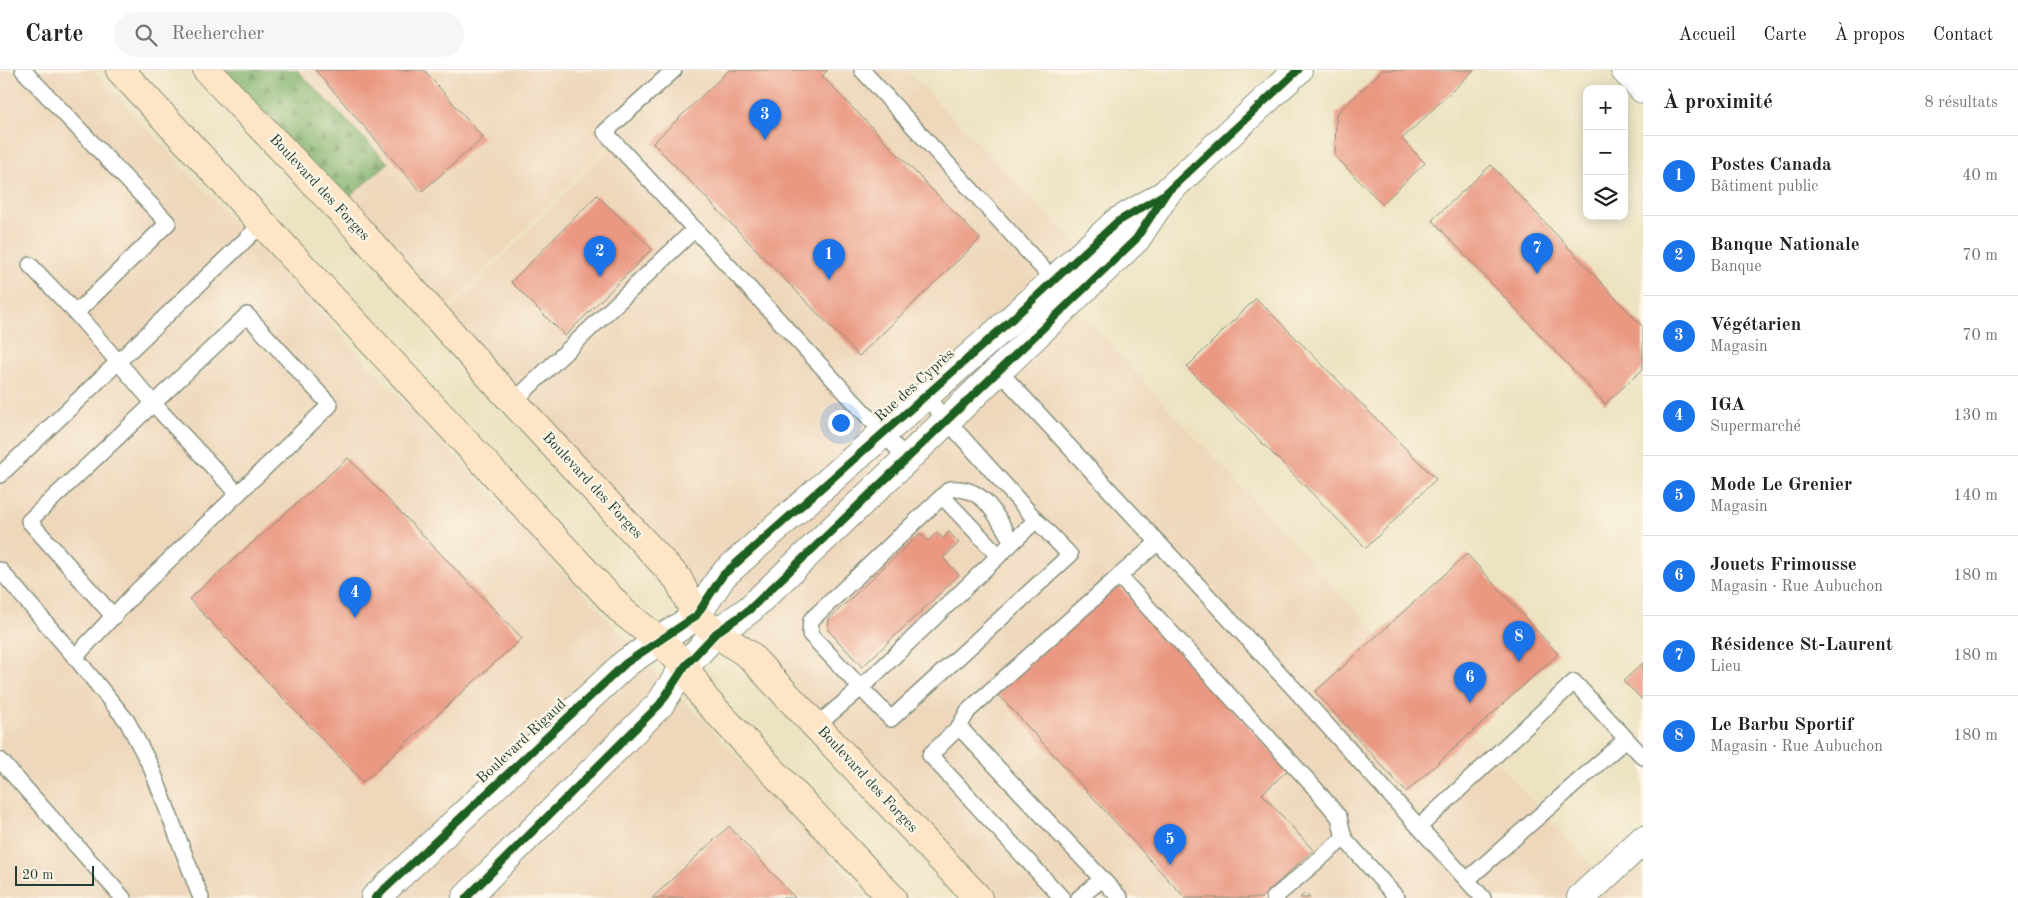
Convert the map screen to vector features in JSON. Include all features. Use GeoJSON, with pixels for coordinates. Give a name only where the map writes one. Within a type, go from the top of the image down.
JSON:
{"type":"FeatureCollection","features":[{"type":"Feature","properties":{"kind":"main road"},"geometry":{"type":"LineString","coordinates":[[120,70],[623,612],[659,640],[685,666],[704,698],[892,898]]}},
{"type":"Feature","properties":{"kind":"main road","name":"Boulevard des Forges"},"geometry":{"type":"LineString","coordinates":[[207,70],[357,228],[678,578],[706,625],[749,655],[978,898]]}},
{"type":"Feature","properties":{"kind":"street","name":"Rue des Cyprès"},"geometry":{"type":"LineString","coordinates":[[706,625],[749,610],[998,370],[1117,222],[1168,192],[1298,70]]}},
{"type":"Feature","properties":{"kind":"street"},"geometry":{"type":"LineString","coordinates":[[1625,70],[1643,89]]}},
{"type":"Feature","properties":{"kind":"street","name":"Rue des Cyprès"},"geometry":{"type":"LineString","coordinates":[[706,625],[723,575],[924,396],[1063,290]]}},
{"type":"Feature","properties":{"kind":"street"},"geometry":{"type":"LineString","coordinates":[[466,898],[660,704],[685,666],[706,625]]}},
{"type":"Feature","properties":{"kind":"street","name":"Boulevard Rigaud"},"geometry":{"type":"LineString","coordinates":[[375,898],[626,663],[659,640],[706,625]]}},
{"type":"Feature","properties":{"kind":"street"},"geometry":{"type":"LineString","coordinates":[[1581,898],[1643,840]]}},
{"type":"Feature","properties":{"kind":"lane"},"geometry":{"type":"LineString","coordinates":[[22,70],[168,223],[76,313]]}},
{"type":"Feature","properties":{"kind":"lane"},"geometry":{"type":"LineString","coordinates":[[674,70],[605,132],[906,458]]}},
{"type":"Feature","properties":{"kind":"lane"},"geometry":{"type":"LineString","coordinates":[[862,70],[1063,290]]}},
{"type":"Feature","properties":{"kind":"lane"},"geometry":{"type":"LineString","coordinates":[[0,475],[263,223]]}},
{"type":"Feature","properties":{"kind":"lane"},"geometry":{"type":"LineString","coordinates":[[514,401],[695,229]]}},
{"type":"Feature","properties":{"kind":"lane"},"geometry":{"type":"LineString","coordinates":[[30,265],[76,313],[154,403],[238,494]]}},
{"type":"Feature","properties":{"kind":"lane"},"geometry":{"type":"LineString","coordinates":[[75,657],[330,405],[247,314],[29,521],[114,617]]}},
{"type":"Feature","properties":{"kind":"lane"},"geometry":{"type":"LineString","coordinates":[[998,370],[1297,692],[1483,898]]}},
{"type":"Feature","properties":{"kind":"lane"},"geometry":{"type":"LineString","coordinates":[[924,396],[1070,555],[891,719],[810,634],[812,620],[950,489],[961,488],[980,495],[991,508],[1012,542]]}},
{"type":"Feature","properties":{"kind":"lane"},"geometry":{"type":"LineString","coordinates":[[943,497],[998,555]]}},
{"type":"Feature","properties":{"kind":"lane"},"geometry":{"type":"LineString","coordinates":[[816,726],[861,688],[1036,520]]}},
{"type":"Feature","properties":{"kind":"lane"},"geometry":{"type":"LineString","coordinates":[[1062,898],[930,755],[959,727],[968,711],[984,696],[1157,543]]}},
{"type":"Feature","properties":{"kind":"lane"},"geometry":{"type":"LineString","coordinates":[[0,570],[75,657],[126,721],[140,743],[201,898]]}},
{"type":"Feature","properties":{"kind":"lane"},"geometry":{"type":"LineString","coordinates":[[1119,576],[1313,786],[1339,817],[1344,838],[1392,896]]}},
{"type":"Feature","properties":{"kind":"lane"},"geometry":{"type":"LineString","coordinates":[[1419,827],[1574,682],[1643,757]]}},
{"type":"Feature","properties":{"kind":"lane"},"geometry":{"type":"LineString","coordinates":[[959,727],[1120,898]]}},
{"type":"Feature","properties":{"kind":"lane"},"geometry":{"type":"LineString","coordinates":[[1467,880],[1626,739]]}},
{"type":"Feature","properties":{"kind":"lane"},"geometry":{"type":"LineString","coordinates":[[0,760],[123,898]]}},
{"type":"Feature","properties":{"kind":"lane"},"geometry":{"type":"LineString","coordinates":[[1274,898],[1344,838]]}},
{"type":"Feature","properties":{"kind":"lane"},"geometry":{"type":"LineString","coordinates":[[1079,898],[1102,880]]}},
{"type":"Feature","properties":{"kind":"shaded area"},"geometry":{"type":"Polygon","coordinates":[[[0,70],[92,70],[869,898],[0,898],[0,70]]]}},
{"type":"Feature","properties":{"kind":"shaded area"},"geometry":{"type":"Polygon","coordinates":[[[206,70],[682,70],[439,316],[206,70]]]}},
{"type":"Feature","properties":{"kind":"shaded area"},"geometry":{"type":"Polygon","coordinates":[[[684,70],[906,70],[1084,252],[1049,279],[1606,881],[1643,852],[1643,898],[994,898],[441,321],[684,70]]]}},
{"type":"Feature","properties":{"kind":"green space"},"geometry":{"type":"Polygon","coordinates":[[[208,70],[297,70],[388,163],[337,208],[208,70]]]}},
{"type":"Feature","properties":{"kind":"building"},"geometry":{"type":"Polygon","coordinates":[[[315,70],[424,70],[483,138],[421,192],[315,70]]]}},
{"type":"Feature","properties":{"kind":"building"},"geometry":{"type":"Polygon","coordinates":[[[729,70],[828,70],[822,76],[980,239],[859,356],[653,143],[729,70]]]}},
{"type":"Feature","properties":{"kind":"building"},"geometry":{"type":"Polygon","coordinates":[[[1383,70],[1474,70],[1402,139],[1425,163],[1382,204],[1335,156],[1336,114],[1383,70]]]}},
{"type":"Feature","properties":{"kind":"building"},"geometry":{"type":"Polygon","coordinates":[[[1491,165],[1643,327],[1643,369],[1605,404],[1432,220],[1491,165]]]}},
{"type":"Feature","properties":{"kind":"building"},"geometry":{"type":"Polygon","coordinates":[[[597,195],[652,249],[565,336],[511,282],[597,195]]]}},
{"type":"Feature","properties":{"kind":"building"},"geometry":{"type":"Polygon","coordinates":[[[1256,298],[1436,479],[1366,548],[1187,367],[1256,298]]]}},
{"type":"Feature","properties":{"kind":"building"},"geometry":{"type":"Polygon","coordinates":[[[348,458],[522,638],[363,782],[189,599],[348,458]]]}},
{"type":"Feature","properties":{"kind":"building"},"geometry":{"type":"Polygon","coordinates":[[[937,532],[943,539],[949,532],[959,543],[943,558],[959,575],[862,667],[828,630],[829,619],[920,533],[928,541],[937,532]]]}},
{"type":"Feature","properties":{"kind":"building"},"geometry":{"type":"Polygon","coordinates":[[[1467,554],[1558,654],[1406,792],[1315,692],[1467,554]]]}},
{"type":"Feature","properties":{"kind":"building"},"geometry":{"type":"Polygon","coordinates":[[[1116,583],[1288,770],[1262,794],[1313,850],[1261,898],[1185,898],[997,693],[1116,583]]]}},
{"type":"Feature","properties":{"kind":"building"},"geometry":{"type":"Polygon","coordinates":[[[1643,663],[1643,700],[1623,681],[1643,663]]]}},
{"type":"Feature","properties":{"kind":"building"},"geometry":{"type":"Polygon","coordinates":[[[729,826],[795,898],[652,898],[729,826]]]}},
{"type":"Feature","properties":{"kind":"building"},"geometry":{"type":"Polygon","coordinates":[[[1305,893],[1310,898],[1300,898],[1305,893]]]}},
{"type":"Feature","properties":{"kind":"cycle path"},"geometry":{"type":"LineString","coordinates":[[466,898],[660,704],[685,666],[716,633],[749,610],[1136,239],[1167,192],[1298,70]]}},
{"type":"Feature","properties":{"kind":"cycle path"},"geometry":{"type":"LineString","coordinates":[[375,898],[626,663],[696,616],[723,575],[1010,321],[1117,222],[1163,195]]}},
{"type":"Feature","properties":{"kind":"place","name":"Végétarien"},"geometry":{"type":"Point","coordinates":[765,140]}},
{"type":"Feature","properties":{"kind":"place","name":"Résidence St-Laurent"},"geometry":{"type":"Point","coordinates":[1537,274]}},
{"type":"Feature","properties":{"kind":"place","name":"Banque Nationale"},"geometry":{"type":"Point","coordinates":[600,277]}},
{"type":"Feature","properties":{"kind":"place","name":"Postes Canada"},"geometry":{"type":"Point","coordinates":[829,280]}},
{"type":"Feature","properties":{"kind":"place","name":"IGA"},"geometry":{"type":"Point","coordinates":[355,618]}},
{"type":"Feature","properties":{"kind":"place","name":"Le Barbu Sportif"},"geometry":{"type":"Point","coordinates":[1519,662]}},
{"type":"Feature","properties":{"kind":"place","name":"Jouets Frimousse"},"geometry":{"type":"Point","coordinates":[1470,703]}},
{"type":"Feature","properties":{"kind":"place","name":"Mode Le Grenier"},"geometry":{"type":"Point","coordinates":[1170,865]}}]}
